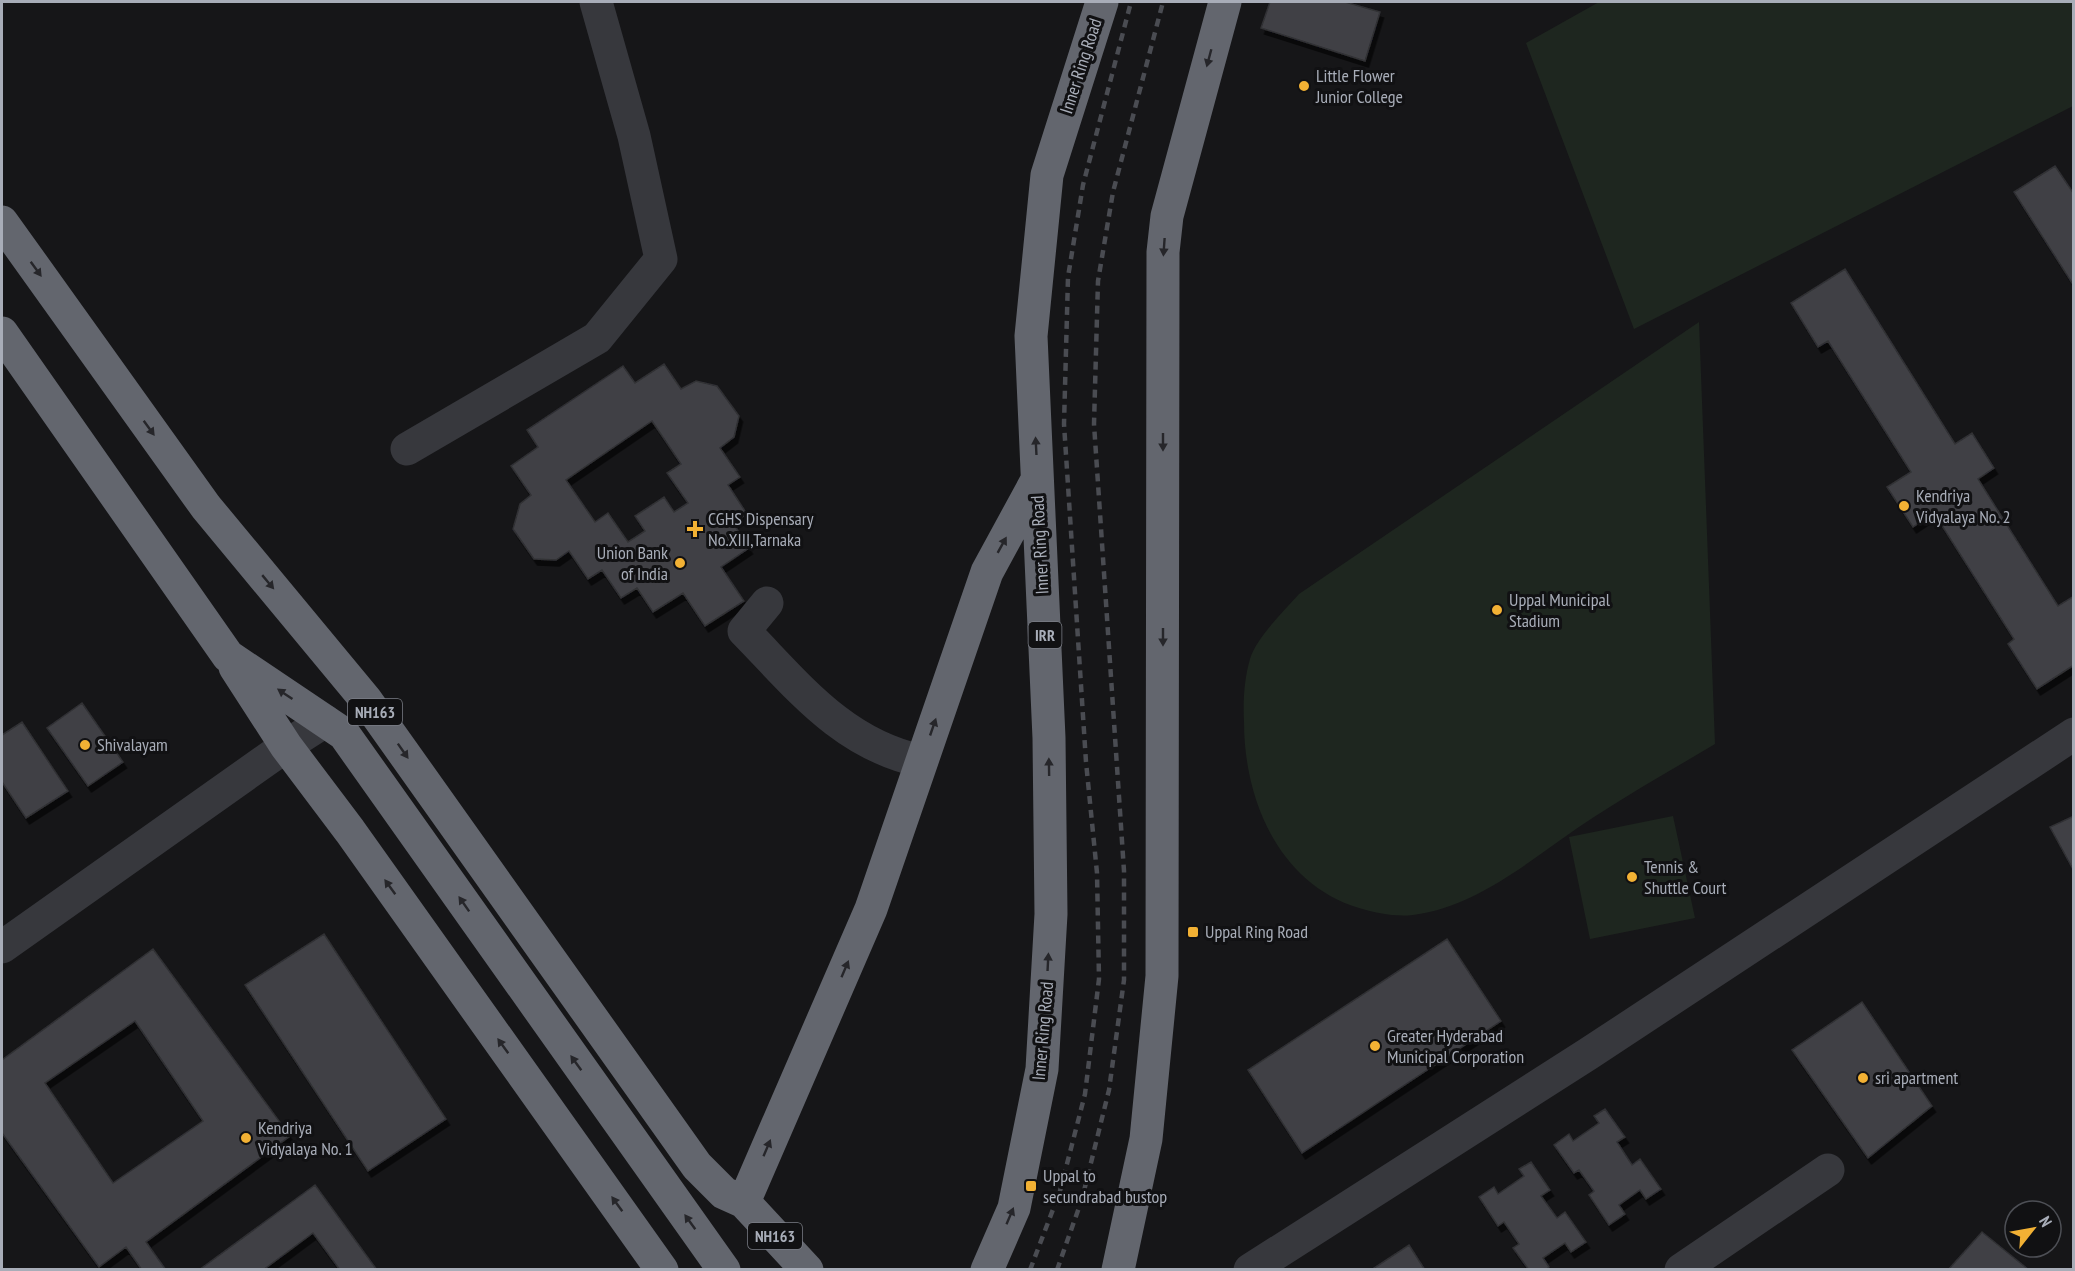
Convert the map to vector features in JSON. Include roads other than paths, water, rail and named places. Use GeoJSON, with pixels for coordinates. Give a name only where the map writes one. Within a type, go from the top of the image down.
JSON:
{"type":"FeatureCollection","features":[{"type":"Feature","properties":{"kind":"highway","name":"Inner Ring Road"},"geometry":{"type":"LineString","coordinates":[[987,1269],[1014,1208],[1042,1069],[1051,914],[1049,738],[1031,336],[1047,175],[1102,2]]}},
{"type":"Feature","properties":{"kind":"highway"},"geometry":{"type":"LineString","coordinates":[[1118,1269],[1146,1139],[1162,976],[1163,252],[1167,216],[1225,2]]}},
{"type":"Feature","properties":{"kind":"highway","name":"NH163"},"geometry":{"type":"LineString","coordinates":[[2,222],[206,507],[366,700],[696,1166],[724,1193],[744,1202],[807,1269]]}},
{"type":"Feature","properties":{"kind":"highway","name":"NH163"},"geometry":{"type":"LineString","coordinates":[[2,333],[228,656],[286,746],[357,841],[662,1269]]}},
{"type":"Feature","properties":{"kind":"highway"},"geometry":{"type":"LineString","coordinates":[[744,1202],[870,909],[987,572],[1037,480]]}},
{"type":"Feature","properties":{"kind":"highway","name":"NH163"},"geometry":{"type":"LineString","coordinates":[[228,656],[344,734],[724,1269]]}},
{"type":"Feature","properties":{"kind":"street"},"geometry":{"type":"LineString","coordinates":[[407,449],[597,338],[661,259],[634,136],[596,2]]}},
{"type":"Feature","properties":{"kind":"street"},"geometry":{"type":"LineString","coordinates":[[767,603],[744,631],[828,717],[892,754],[921,761]]}},
{"type":"Feature","properties":{"kind":"street"},"geometry":{"type":"LineString","coordinates":[[2,947],[286,746],[325,721]]}},
{"type":"Feature","properties":{"kind":"street"},"geometry":{"type":"LineString","coordinates":[[1250,1269],[1578,1060],[2073,734]]}},
{"type":"Feature","properties":{"kind":"street"},"geometry":{"type":"LineString","coordinates":[[1681,1269],[1828,1170]]}},
{"type":"Feature","properties":{"kind":"railway"},"geometry":{"type":"LineString","coordinates":[[1030,1270],[1060,1191],[1085,1094],[1099,979],[1097,873],[1086,762],[1064,424],[1068,277],[1083,185],[1131,2]]}},
{"type":"Feature","properties":{"kind":"railway"},"geometry":{"type":"LineString","coordinates":[[1057,1270],[1082,1199],[1109,1090],[1124,980],[1124,871],[1094,424],[1098,281],[1113,192],[1163,2]]}},
{"type":"Feature","properties":{"kind":"place","name":"Little Flower Junior College"},"geometry":{"type":"Point","coordinates":[1304,86]}},
{"type":"Feature","properties":{"kind":"place","name":"Kendriya Vidyalaya No. 2"},"geometry":{"type":"Point","coordinates":[1904,506]}},
{"type":"Feature","properties":{"kind":"place","name":"CGHS Dispensary No.XIII,Tarnaka"},"geometry":{"type":"Point","coordinates":[695,529]}},
{"type":"Feature","properties":{"kind":"place","name":"Union Bank of India"},"geometry":{"type":"Point","coordinates":[680,563]}},
{"type":"Feature","properties":{"kind":"place","name":"Uppal Municipal Stadium"},"geometry":{"type":"Point","coordinates":[1497,610]}},
{"type":"Feature","properties":{"kind":"place","name":"Shivalayam"},"geometry":{"type":"Point","coordinates":[85,745]}},
{"type":"Feature","properties":{"kind":"place","name":"Tennis & Shuttle Court"},"geometry":{"type":"Point","coordinates":[1632,877]}},
{"type":"Feature","properties":{"kind":"place","name":"Uppal Ring Road"},"geometry":{"type":"Point","coordinates":[1193,932]}},
{"type":"Feature","properties":{"kind":"place","name":"Greater Hyderabad Municipal Corporation"},"geometry":{"type":"Point","coordinates":[1375,1046]}},
{"type":"Feature","properties":{"kind":"place","name":"sri apartment"},"geometry":{"type":"Point","coordinates":[1863,1078]}},
{"type":"Feature","properties":{"kind":"place","name":"Kendriya Vidyalaya No. 1"},"geometry":{"type":"Point","coordinates":[246,1138]}},
{"type":"Feature","properties":{"kind":"place","name":"Uppal to secundrabad bustop"},"geometry":{"type":"Point","coordinates":[1031,1186]}}]}
